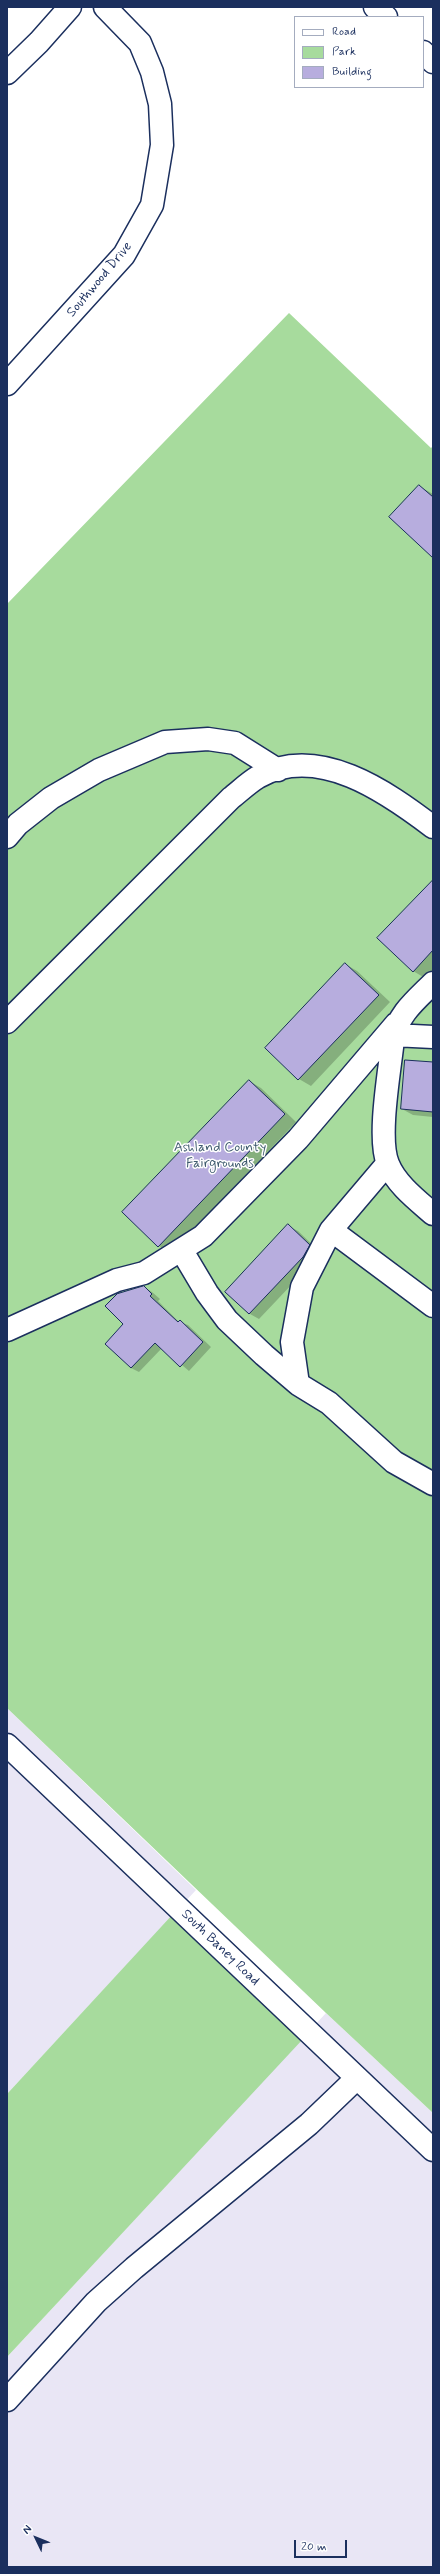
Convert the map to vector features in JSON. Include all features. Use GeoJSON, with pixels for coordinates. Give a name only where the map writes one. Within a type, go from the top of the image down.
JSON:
{"type":"FeatureCollection","features":[{"type":"Feature","properties":{"kind":"street"},"geometry":{"type":"LineString","coordinates":[[7,73],[40,42],[70,7]]}},
{"type":"Feature","properties":{"kind":"street","name":"Southwood Drive"},"geometry":{"type":"LineString","coordinates":[[7,384],[124,255],[152,205],[162,145],[160,104],[152,72],[140,43],[105,7]]}},
{"type":"Feature","properties":{"kind":"street"},"geometry":{"type":"LineString","coordinates":[[375,7],[385,16]]}},
{"type":"Feature","properties":{"kind":"street"},"geometry":{"type":"LineString","coordinates":[[424,53],[433,62]]}},
{"type":"Feature","properties":{"kind":"street"},"geometry":{"type":"LineString","coordinates":[[7,837],[18,824],[51,798],[99,770],[165,742],[208,739],[235,743],[278,770]]}},
{"type":"Feature","properties":{"kind":"street"},"geometry":{"type":"LineString","coordinates":[[7,1022],[231,798],[258,777],[278,770],[321,767],[373,786],[433,827]]}},
{"type":"Feature","properties":{"kind":"street"},"geometry":{"type":"LineString","coordinates":[[7,1330],[117,1280],[144,1273],[182,1251],[221,1219],[298,1139],[395,1029],[404,1012],[433,983]]}},
{"type":"Feature","properties":{"kind":"street"},"geometry":{"type":"LineString","coordinates":[[395,1029],[433,1037]]}},
{"type":"Feature","properties":{"kind":"street"},"geometry":{"type":"LineString","coordinates":[[395,1029],[383,1144],[387,1164],[404,1187],[433,1214]]}},
{"type":"Feature","properties":{"kind":"street"},"geometry":{"type":"LineString","coordinates":[[298,1384],[292,1342],[302,1287],[331,1230],[387,1164]]}},
{"type":"Feature","properties":{"kind":"street"},"geometry":{"type":"LineString","coordinates":[[331,1230],[433,1306]]}},
{"type":"Feature","properties":{"kind":"street"},"geometry":{"type":"LineString","coordinates":[[182,1251],[207,1293],[227,1320],[298,1384],[329,1403],[394,1462],[433,1484]]}},
{"type":"Feature","properties":{"kind":"street","name":"South Baney Road"},"geometry":{"type":"LineString","coordinates":[[7,1745],[433,2150]]}},
{"type":"Feature","properties":{"kind":"street"},"geometry":{"type":"LineString","coordinates":[[7,2400],[96,2302],[134,2268],[309,2124],[357,2078]]}},
{"type":"Feature","properties":{"kind":"shaded area"},"geometry":{"type":"Polygon","coordinates":[[[7,1708],[196,1890],[7,2094],[7,1708]]]}},
{"type":"Feature","properties":{"kind":"shaded area"},"geometry":{"type":"Polygon","coordinates":[[[326,2013],[433,2113],[433,2567],[7,2567],[7,2357],[326,2013]]]}},
{"type":"Feature","properties":{"kind":"green space","name":"Ashland County Fairgrounds"},"geometry":{"type":"Polygon","coordinates":[[[289,313],[431,448],[433,446],[433,2113],[326,2013],[7,1708],[7,604],[289,313]]]}},
{"type":"Feature","properties":{"kind":"green space"},"geometry":{"type":"Polygon","coordinates":[[[173,1914],[303,2039],[7,2357],[7,2094],[173,1914]]]}},
{"type":"Feature","properties":{"kind":"building"},"geometry":{"type":"Polygon","coordinates":[[[419,485],[433,497],[433,558],[389,517],[419,485]]]}},
{"type":"Feature","properties":{"kind":"building"},"geometry":{"type":"Polygon","coordinates":[[[433,880],[433,950],[413,972],[377,938],[433,880]]]}},
{"type":"Feature","properties":{"kind":"building"},"geometry":{"type":"Polygon","coordinates":[[[345,963],[379,995],[298,1080],[265,1048],[345,963]]]}},
{"type":"Feature","properties":{"kind":"building"},"geometry":{"type":"Polygon","coordinates":[[[405,1060],[433,1062],[433,1112],[401,1109],[405,1060]]]}},
{"type":"Feature","properties":{"kind":"building"},"geometry":{"type":"Polygon","coordinates":[[[249,1080],[285,1114],[158,1247],[122,1212],[249,1080]]]}},
{"type":"Feature","properties":{"kind":"building"},"geometry":{"type":"Polygon","coordinates":[[[288,1224],[310,1245],[303,1257],[249,1314],[225,1292],[288,1224]]]}},
{"type":"Feature","properties":{"kind":"building"},"geometry":{"type":"Polygon","coordinates":[[[144,1286],[152,1294],[150,1296],[178,1322],[180,1320],[203,1342],[180,1367],[155,1343],[131,1368],[105,1344],[123,1324],[105,1306],[117,1294],[144,1286]]]}}]}
